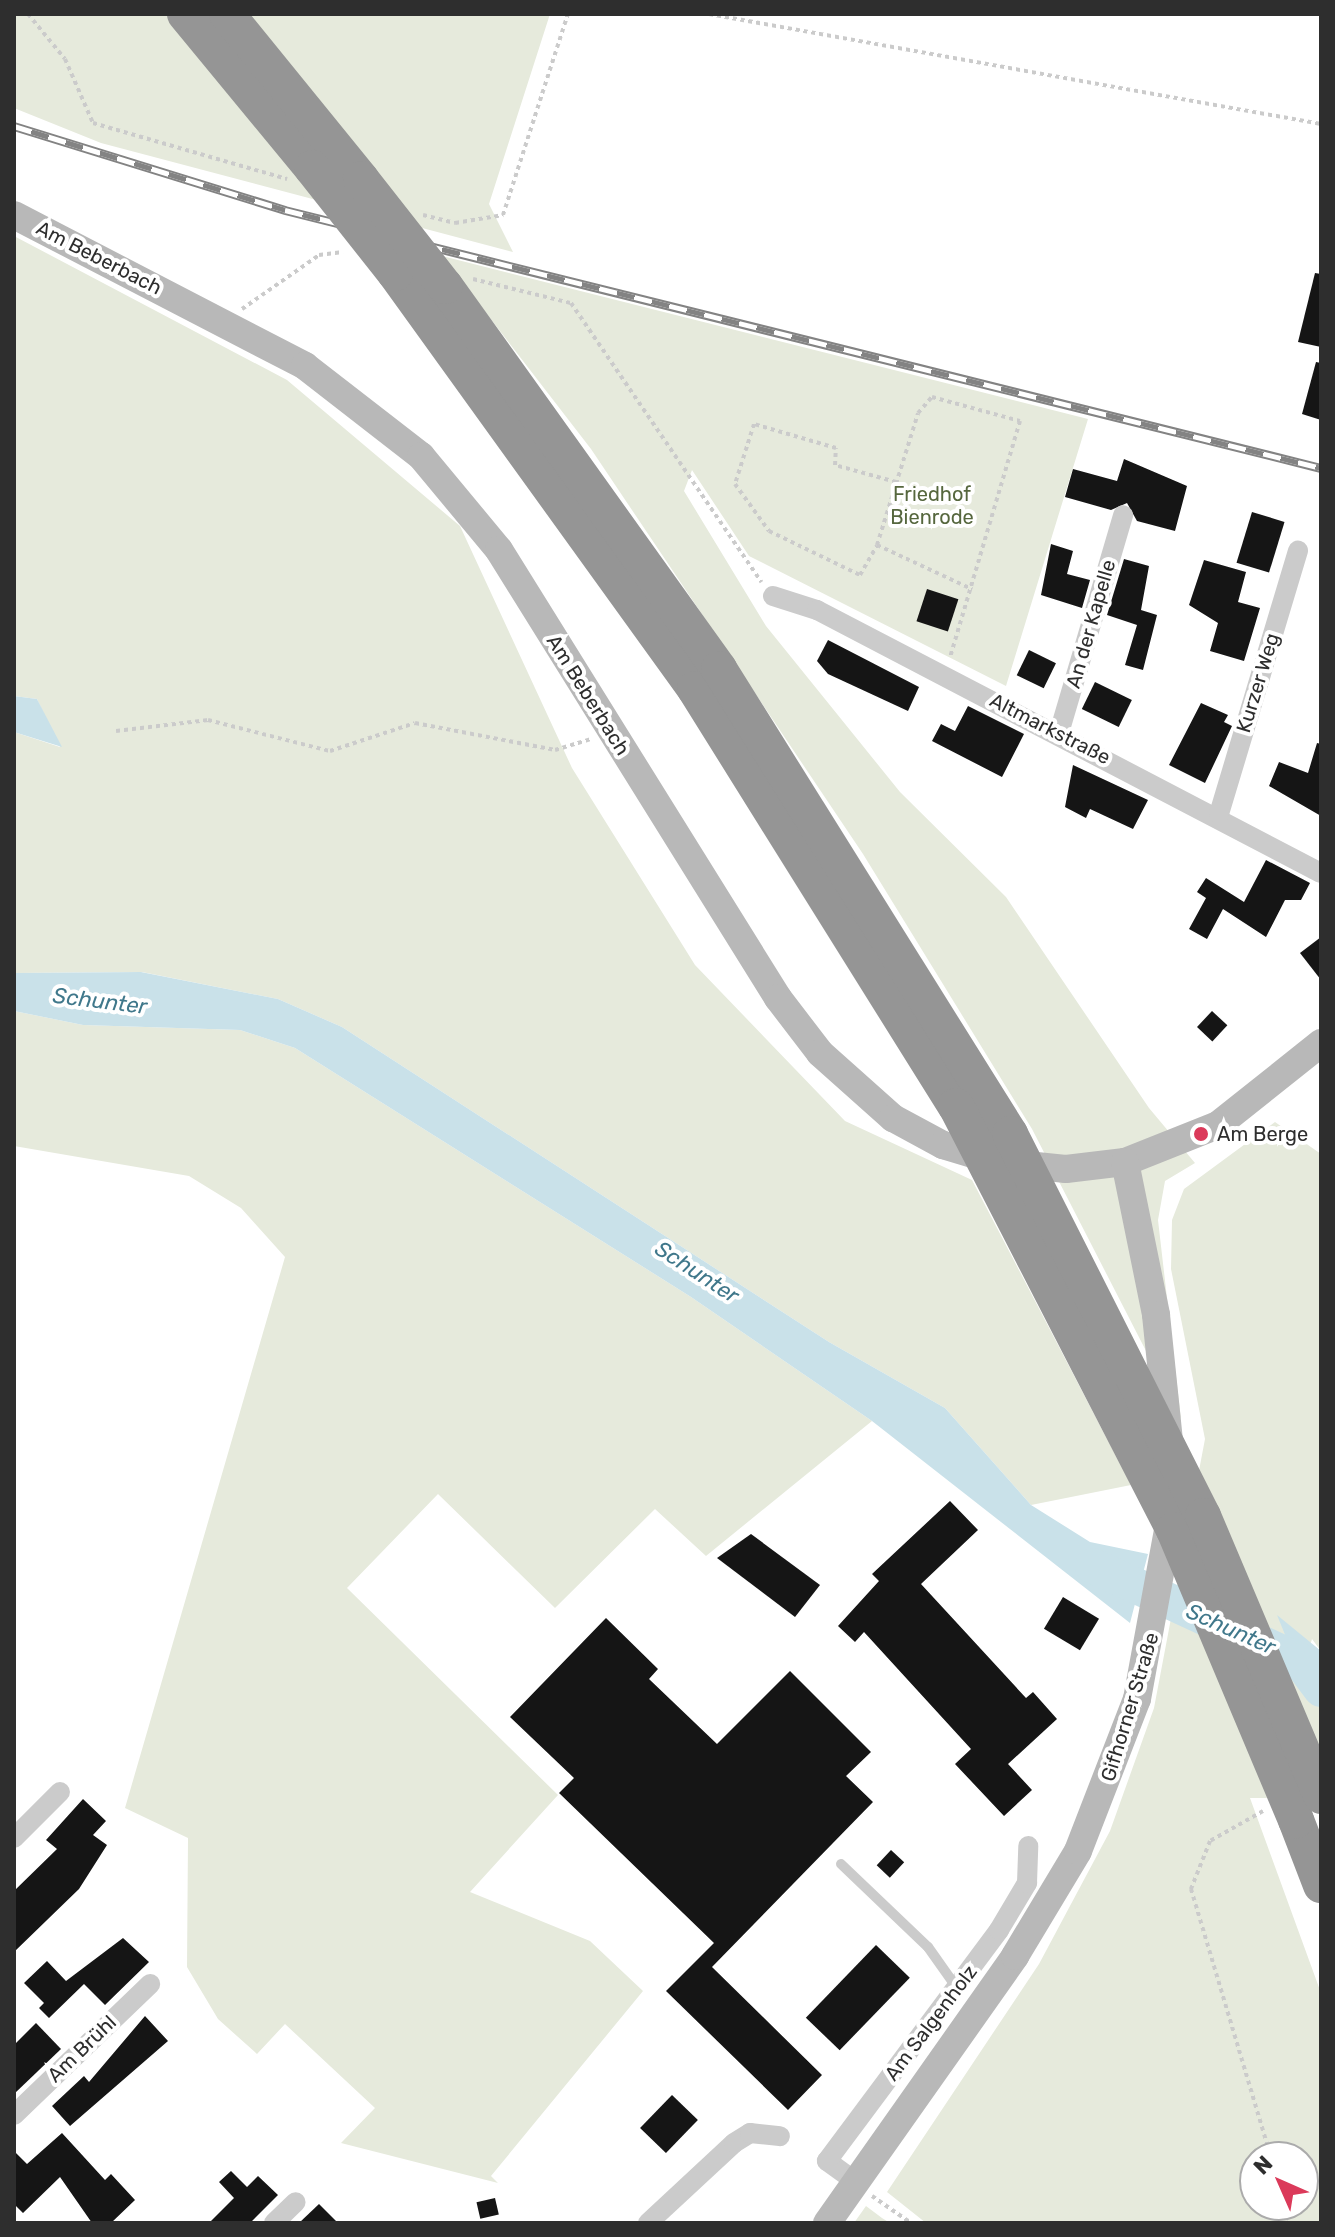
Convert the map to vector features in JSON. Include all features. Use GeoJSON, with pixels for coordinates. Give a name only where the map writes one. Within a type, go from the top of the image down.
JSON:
{"type":"FeatureCollection","features":[{"type":"Feature","properties":{"kind":"highway"},"geometry":{"type":"LineString","coordinates":[[185,14],[395,273],[695,689],[956,1106],[1174,1530],[1308,1808]]}},
{"type":"Feature","properties":{"kind":"highway"},"geometry":{"type":"LineString","coordinates":[[227,14],[361,179],[451,280],[719,669],[1010,1134],[1203,1516],[1308,1808],[1321,1885]]}},
{"type":"Feature","properties":{"kind":"main road","name":"Am Beberbach"},"geometry":{"type":"LineString","coordinates":[[14,215],[295,360],[391,428],[475,517],[778,998],[869,1100],[917,1133],[999,1162],[1074,1169],[1125,1162]]}},
{"type":"Feature","properties":{"kind":"main road"},"geometry":{"type":"LineString","coordinates":[[1125,1162],[1218,1125],[1321,1043]]}},
{"type":"Feature","properties":{"kind":"main road","name":"Gifhorner Straße"},"geometry":{"type":"LineString","coordinates":[[827,2223],[1064,1878],[1108,1783],[1148,1656],[1171,1496],[1156,1315],[1125,1162]]}},
{"type":"Feature","properties":{"kind":"street","name":"An der Kapelle"},"geometry":{"type":"LineString","coordinates":[[1059,733],[1123,515]]}},
{"type":"Feature","properties":{"kind":"street","name":"Kurzer Weg"},"geometry":{"type":"LineString","coordinates":[[1219,814],[1298,551]]}},
{"type":"Feature","properties":{"kind":"street","name":"Altmarkstraße"},"geometry":{"type":"LineString","coordinates":[[773,596],[817,610],[1219,814],[1321,873]]}},
{"type":"Feature","properties":{"kind":"street"},"geometry":{"type":"LineString","coordinates":[[14,1838],[60,1792]]}},
{"type":"Feature","properties":{"kind":"street","name":"Am Salgenholz"},"geometry":{"type":"LineString","coordinates":[[856,2182],[827,2161],[958,1990],[1027,1883],[1028,1846]]}},
{"type":"Feature","properties":{"kind":"street","name":"Am Brühl"},"geometry":{"type":"LineString","coordinates":[[14,2115],[150,1984]]}},
{"type":"Feature","properties":{"kind":"street"},"geometry":{"type":"LineString","coordinates":[[648,2223],[734,2143],[750,2133],[780,2136]]}},
{"type":"Feature","properties":{"kind":"street"},"geometry":{"type":"LineString","coordinates":[[274,2223],[296,2202]]}},
{"type":"Feature","properties":{"kind":"lane"},"geometry":{"type":"LineString","coordinates":[[841,1864],[928,1947],[958,1990]]}},
{"type":"Feature","properties":{"kind":"path"},"geometry":{"type":"LineString","coordinates":[[28,14],[65,59],[93,123],[270,175]]}},
{"type":"Feature","properties":{"kind":"path"},"geometry":{"type":"LineString","coordinates":[[434,217],[455,223],[503,215],[568,14]]}},
{"type":"Feature","properties":{"kind":"path"},"geometry":{"type":"LineString","coordinates":[[709,14],[1321,124]]}},
{"type":"Feature","properties":{"kind":"path"},"geometry":{"type":"LineString","coordinates":[[242,307],[319,255],[348,253]]}},
{"type":"Feature","properties":{"kind":"path"},"geometry":{"type":"LineString","coordinates":[[451,280],[571,303],[735,552],[773,596]]}},
{"type":"Feature","properties":{"kind":"path"},"geometry":{"type":"LineString","coordinates":[[896,482],[835,465],[836,448],[754,424],[735,484],[769,531],[860,575],[877,545],[918,413],[932,397],[1020,421],[944,676]]}},
{"type":"Feature","properties":{"kind":"path"},"geometry":{"type":"LineString","coordinates":[[877,545],[972,589]]}},
{"type":"Feature","properties":{"kind":"path"},"geometry":{"type":"LineString","coordinates":[[116,731],[208,720],[330,751],[415,723],[555,750],[610,729]]}},
{"type":"Feature","properties":{"kind":"path"},"geometry":{"type":"LineString","coordinates":[[1250,1815],[1210,1841],[1191,1889],[1266,2141]]}},
{"type":"Feature","properties":{"kind":"path"},"geometry":{"type":"LineString","coordinates":[[856,2182],[911,2223]]}},
{"type":"Feature","properties":{"kind":"green space"},"geometry":{"type":"Polygon","coordinates":[[[14,14],[550,14],[489,204],[513,252],[101,143],[14,108],[14,14]]]}},
{"type":"Feature","properties":{"kind":"green space"},"geometry":{"type":"Polygon","coordinates":[[[14,236],[287,380],[460,526],[572,768],[695,965],[845,1121],[972,1180],[1131,1485],[1031,1505],[945,1408],[829,1342],[342,1027],[278,999],[142,972],[14,973],[14,732],[60,747],[37,699],[14,696],[14,236]]]}},
{"type":"Feature","properties":{"kind":"green space","name":"Friedhof Bienrode"},"geometry":{"type":"Polygon","coordinates":[[[442,256],[1088,419],[1006,686],[749,556],[692,470],[684,491],[766,626],[900,792],[1006,897],[1149,1108],[1195,1163],[1165,1181],[1158,1220],[1181,1419],[1032,1129],[863,854],[591,449],[442,256]]]}},
{"type":"Feature","properties":{"kind":"green space"},"geometry":{"type":"Polygon","coordinates":[[[14,1011],[83,1025],[240,1030],[295,1048],[691,1297],[872,1421],[706,1556],[655,1509],[555,1608],[438,1494],[347,1588],[558,1795],[470,1892],[590,1941],[643,1991],[491,2176],[498,2183],[341,2143],[375,2108],[285,2024],[257,2054],[218,2019],[187,1967],[188,1838],[125,1808],[285,1257],[241,1208],[189,1176],[14,1146],[14,1011]]]}},
{"type":"Feature","properties":{"kind":"green space"},"geometry":{"type":"Polygon","coordinates":[[[1275,1122],[1321,1154],[1321,1651],[1312,1639],[1301,1674],[1321,1708],[1321,1797],[1250,1798],[1321,1993],[1321,2223],[926,2223],[887,2192],[1039,1964],[1110,1831],[1154,1708],[1205,1439],[1171,1269],[1172,1220],[1184,1189],[1275,1122]]]}},
{"type":"Feature","properties":{"kind":"green space"},"geometry":{"type":"Polygon","coordinates":[[[866,2206],[882,2218],[890,2223],[854,2223],[866,2206]]]}},
{"type":"Feature","properties":{"kind":"water"},"geometry":{"type":"Polygon","coordinates":[[[14,696],[37,699],[62,747],[14,732],[14,696]]]}},
{"type":"Feature","properties":{"kind":"water"},"geometry":{"type":"Polygon","coordinates":[[[141,972],[278,999],[342,1027],[829,1342],[945,1408],[1031,1505],[1090,1542],[1148,1554],[1130,1623],[872,1421],[691,1297],[295,1048],[240,1030],[83,1025],[14,1011],[14,973],[141,972]]]}},
{"type":"Feature","properties":{"kind":"water"},"geometry":{"type":"Polygon","coordinates":[[[1277,1615],[1321,1651],[1321,1708],[1301,1674],[1277,1615]]]}},
{"type":"Feature","properties":{"kind":"building"},"geometry":{"type":"Polygon","coordinates":[[[1315,273],[1321,274],[1321,347],[1298,342],[1315,273]]]}},
{"type":"Feature","properties":{"kind":"building"},"geometry":{"type":"Polygon","coordinates":[[[1316,362],[1321,363],[1321,420],[1302,414],[1316,362]]]}},
{"type":"Feature","properties":{"kind":"building"},"geometry":{"type":"Polygon","coordinates":[[[1124,459],[1187,486],[1175,531],[1137,521],[1127,503],[1111,510],[1065,497],[1073,469],[1117,481],[1124,459]]]}},
{"type":"Feature","properties":{"kind":"building"},"geometry":{"type":"Polygon","coordinates":[[[1252,512],[1285,522],[1269,573],[1237,563],[1252,512]]]}},
{"type":"Feature","properties":{"kind":"building"},"geometry":{"type":"Polygon","coordinates":[[[1051,544],[1073,551],[1067,574],[1090,580],[1082,608],[1041,595],[1051,544]]]}},
{"type":"Feature","properties":{"kind":"building"},"geometry":{"type":"Polygon","coordinates":[[[1124,559],[1149,566],[1141,610],[1157,615],[1143,670],[1125,665],[1137,625],[1107,615],[1124,559]]]}},
{"type":"Feature","properties":{"kind":"building"},"geometry":{"type":"Polygon","coordinates":[[[1204,560],[1246,572],[1238,602],[1260,608],[1244,661],[1210,651],[1218,623],[1189,605],[1204,560]]]}},
{"type":"Feature","properties":{"kind":"building"},"geometry":{"type":"Polygon","coordinates":[[[927,589],[958,599],[948,632],[916,621],[927,589]]]}},
{"type":"Feature","properties":{"kind":"building"},"geometry":{"type":"Polygon","coordinates":[[[828,640],[919,687],[908,711],[828,674],[817,661],[828,640]]]}},
{"type":"Feature","properties":{"kind":"building"},"geometry":{"type":"Polygon","coordinates":[[[1029,650],[1056,663],[1044,688],[1017,675],[1029,650]]]}},
{"type":"Feature","properties":{"kind":"building"},"geometry":{"type":"Polygon","coordinates":[[[1095,682],[1132,700],[1119,727],[1082,709],[1095,682]]]}},
{"type":"Feature","properties":{"kind":"building"},"geometry":{"type":"Polygon","coordinates":[[[1201,703],[1228,715],[1224,722],[1232,726],[1205,783],[1169,765],[1201,703]]]}},
{"type":"Feature","properties":{"kind":"building"},"geometry":{"type":"Polygon","coordinates":[[[968,706],[1024,734],[1002,777],[932,741],[941,724],[955,731],[968,706]]]}},
{"type":"Feature","properties":{"kind":"building"},"geometry":{"type":"Polygon","coordinates":[[[1317,743],[1321,744],[1321,816],[1269,786],[1279,762],[1308,773],[1317,743]]]}},
{"type":"Feature","properties":{"kind":"building"},"geometry":{"type":"Polygon","coordinates":[[[1073,765],[1148,800],[1133,829],[1090,809],[1086,818],[1065,807],[1073,765]]]}},
{"type":"Feature","properties":{"kind":"building"},"geometry":{"type":"Polygon","coordinates":[[[1266,860],[1310,883],[1301,900],[1285,900],[1266,937],[1223,909],[1207,939],[1189,929],[1206,898],[1197,892],[1206,878],[1244,902],[1266,860]]]}},
{"type":"Feature","properties":{"kind":"building"},"geometry":{"type":"Polygon","coordinates":[[[1321,937],[1321,980],[1300,953],[1321,937]]]}},
{"type":"Feature","properties":{"kind":"building"},"geometry":{"type":"Polygon","coordinates":[[[1212,1011],[1227,1025],[1212,1041],[1197,1027],[1212,1011]]]}},
{"type":"Feature","properties":{"kind":"building"},"geometry":{"type":"Polygon","coordinates":[[[950,1501],[978,1530],[921,1584],[1026,1698],[1033,1692],[1057,1719],[1008,1764],[1032,1790],[1004,1816],[955,1764],[971,1749],[864,1632],[855,1642],[838,1626],[879,1581],[872,1574],[950,1501]]]}},
{"type":"Feature","properties":{"kind":"building"},"geometry":{"type":"Polygon","coordinates":[[[751,1534],[820,1585],[795,1617],[717,1558],[751,1534]]]}},
{"type":"Feature","properties":{"kind":"building"},"geometry":{"type":"Polygon","coordinates":[[[1063,1597],[1099,1619],[1080,1650],[1044,1629],[1063,1597]]]}},
{"type":"Feature","properties":{"kind":"building"},"geometry":{"type":"Polygon","coordinates":[[[606,1618],[658,1669],[649,1679],[717,1744],[790,1671],[871,1752],[846,1776],[873,1802],[712,1967],[822,2075],[788,2110],[666,1991],[714,1943],[559,1793],[574,1778],[510,1717],[606,1618]]]}},
{"type":"Feature","properties":{"kind":"building"},"geometry":{"type":"Polygon","coordinates":[[[83,1799],[106,1821],[93,1835],[107,1845],[79,1889],[14,1952],[14,1891],[57,1849],[46,1840],[83,1799]]]}},
{"type":"Feature","properties":{"kind":"building"},"geometry":{"type":"Polygon","coordinates":[[[891,1850],[904,1862],[890,1878],[877,1865],[891,1850]]]}},
{"type":"Feature","properties":{"kind":"building"},"geometry":{"type":"Polygon","coordinates":[[[123,1938],[149,1962],[105,2005],[84,1984],[49,2018],[39,2008],[44,2003],[24,1983],[47,1961],[66,1981],[123,1938]]]}},
{"type":"Feature","properties":{"kind":"building"},"geometry":{"type":"Polygon","coordinates":[[[876,1945],[910,1978],[840,2050],[806,2018],[876,1945]]]}},
{"type":"Feature","properties":{"kind":"building"},"geometry":{"type":"Polygon","coordinates":[[[145,2016],[168,2041],[70,2126],[52,2106],[84,2076],[89,2082],[145,2016]]]}},
{"type":"Feature","properties":{"kind":"building"},"geometry":{"type":"Polygon","coordinates":[[[36,2023],[61,2049],[14,2094],[14,2045],[36,2023]]]}},
{"type":"Feature","properties":{"kind":"building"},"geometry":{"type":"Polygon","coordinates":[[[672,2095],[698,2120],[666,2153],[640,2128],[672,2095]]]}},
{"type":"Feature","properties":{"kind":"building"},"geometry":{"type":"Polygon","coordinates":[[[62,2133],[105,2180],[111,2174],[135,2200],[111,2223],[92,2223],[60,2177],[23,2213],[14,2204],[14,2151],[27,2164],[62,2133]]]}},
{"type":"Feature","properties":{"kind":"building"},"geometry":{"type":"Polygon","coordinates":[[[231,2171],[247,2187],[258,2176],[278,2195],[250,2223],[209,2223],[234,2198],[219,2182],[231,2171]]]}},
{"type":"Feature","properties":{"kind":"building"},"geometry":{"type":"Polygon","coordinates":[[[495,2198],[499,2215],[480,2219],[476,2202],[495,2198]]]}},
{"type":"Feature","properties":{"kind":"building"},"geometry":{"type":"Polygon","coordinates":[[[319,2204],[338,2223],[299,2223],[319,2204]]]}},
{"type":"Feature","properties":{"kind":"waterway","name":"Schunter"},"geometry":{"type":"LineString","coordinates":[[1093,1566],[1300,1661],[1321,1689]]}},
{"type":"Feature","properties":{"kind":"railway"},"geometry":{"type":"LineString","coordinates":[[14,126],[285,210],[1321,468]]}},
{"type":"Feature","properties":{"kind":"place","name":"Am Berge"},"geometry":{"type":"Point","coordinates":[1201,1134]}}]}
